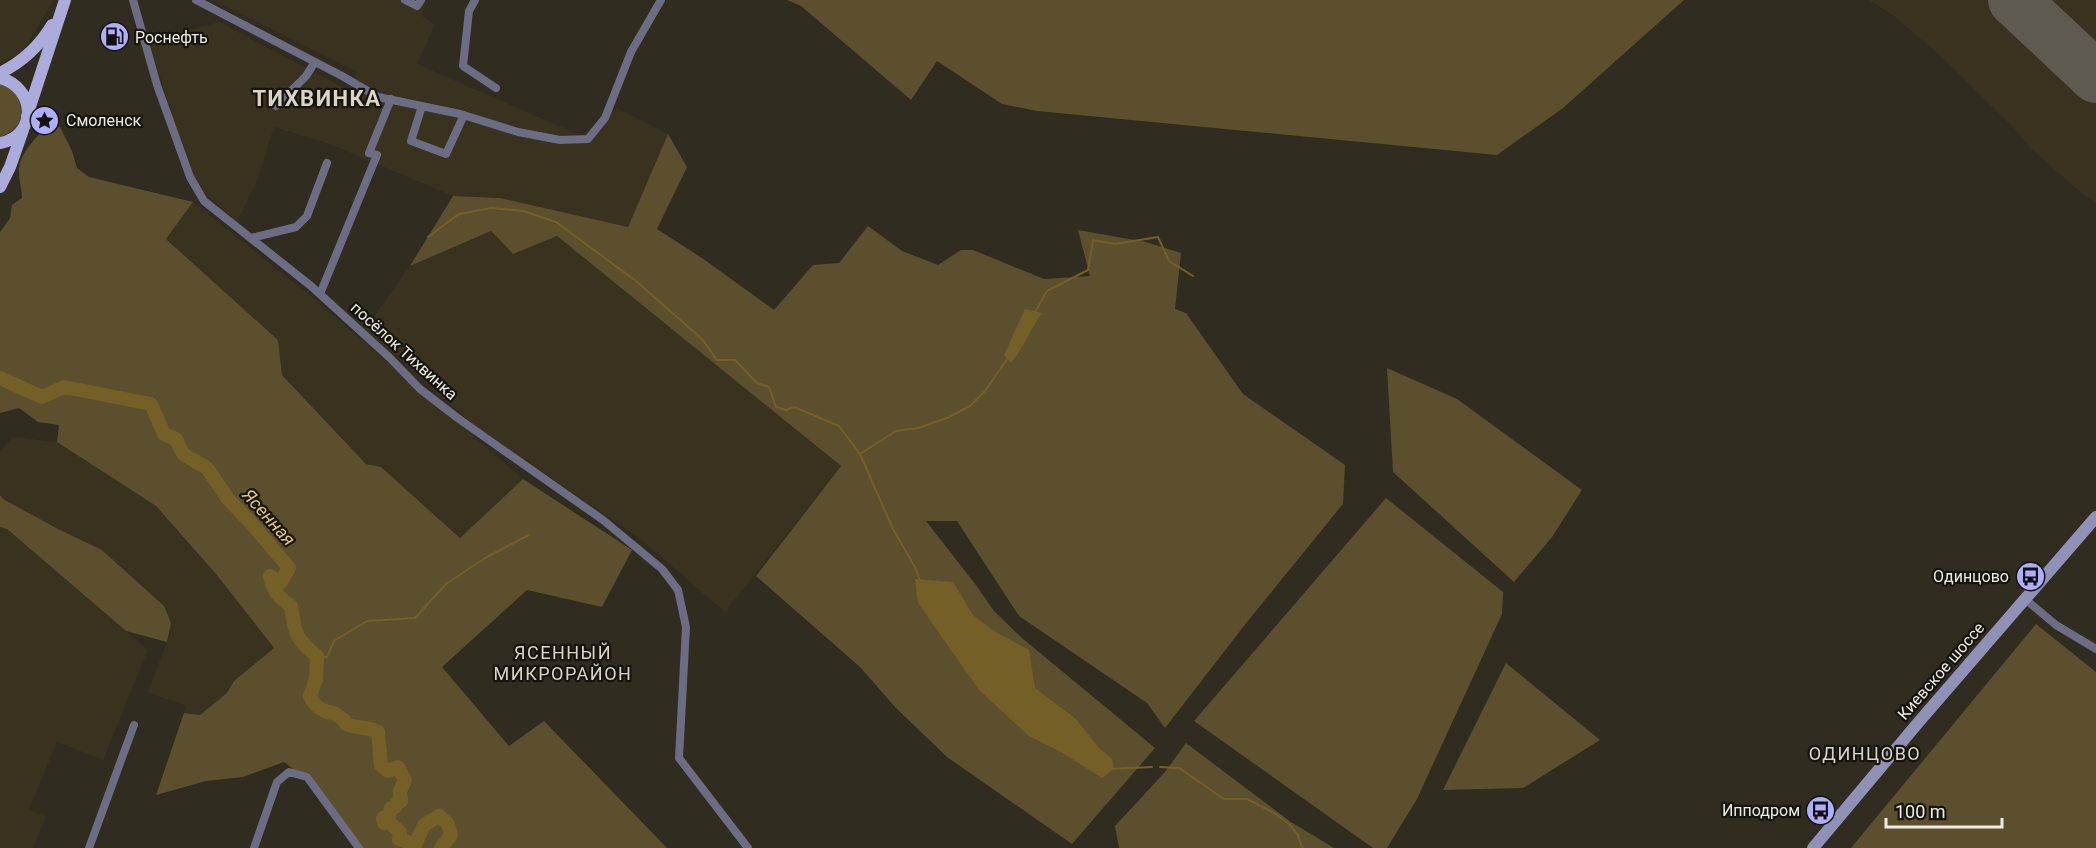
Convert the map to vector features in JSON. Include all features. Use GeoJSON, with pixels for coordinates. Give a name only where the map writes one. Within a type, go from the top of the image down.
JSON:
{"type":"FeatureCollection","features":[{"type":"Feature","properties":{"kind":"main road"},"geometry":{"type":"LineString","coordinates":[[0,143],[13,138],[26,121],[28,108],[22,92],[10,81],[0,76],[35,48],[46,35],[64,3]]}},
{"type":"Feature","properties":{"kind":"main road"},"geometry":{"type":"LineString","coordinates":[[0,187],[10,168],[64,3]]}},
{"type":"Feature","properties":{"kind":"main road","name":"Киевское шоссе"},"geometry":{"type":"LineString","coordinates":[[1814,848],[2096,517]]}},
{"type":"Feature","properties":{"kind":"street","name":"посёлок Тихвинка"},"geometry":{"type":"LineString","coordinates":[[133,0],[152,71],[190,177],[204,201],[320,294],[420,389],[603,520],[662,569],[673,583],[678,590],[686,627],[679,758],[748,848]]}},
{"type":"Feature","properties":{"kind":"street"},"geometry":{"type":"LineString","coordinates":[[196,0],[378,97],[464,115],[529,134],[560,140],[588,139],[605,118],[631,52],[661,0]]}},
{"type":"Feature","properties":{"kind":"street"},"geometry":{"type":"LineString","coordinates":[[405,0],[417,6],[421,0]]}},
{"type":"Feature","properties":{"kind":"street"},"geometry":{"type":"LineString","coordinates":[[475,0],[470,11],[463,66],[496,88]]}},
{"type":"Feature","properties":{"kind":"street"},"geometry":{"type":"LineString","coordinates":[[276,106],[306,76],[315,62]]}},
{"type":"Feature","properties":{"kind":"street"},"geometry":{"type":"LineString","coordinates":[[320,294],[377,155],[369,153],[390,99]]}},
{"type":"Feature","properties":{"kind":"street"},"geometry":{"type":"LineString","coordinates":[[422,106],[411,141],[446,154],[464,115]]}},
{"type":"Feature","properties":{"kind":"street"},"geometry":{"type":"LineString","coordinates":[[251,238],[296,227],[307,216],[327,163]]}},
{"type":"Feature","properties":{"kind":"street"},"geometry":{"type":"LineString","coordinates":[[2025,599],[2056,625],[2096,649]]}},
{"type":"Feature","properties":{"kind":"street"},"geometry":{"type":"LineString","coordinates":[[89,848],[134,725]]}},
{"type":"Feature","properties":{"kind":"street"},"geometry":{"type":"LineString","coordinates":[[255,848],[277,782],[289,772],[307,777],[359,848]]}},
{"type":"Feature","properties":{"kind":"shaded area"},"geometry":{"type":"Polygon","coordinates":[[[0,0],[54,0],[22,53],[0,63],[0,0]]]}},
{"type":"Feature","properties":{"kind":"shaded area"},"geometry":{"type":"Polygon","coordinates":[[[213,0],[427,0],[421,15],[435,25],[417,64],[582,136],[617,108],[668,134],[628,227],[500,198],[453,196],[327,143],[274,127],[258,178],[237,222],[192,181],[149,41],[219,22],[348,90],[357,72],[213,0]]]}},
{"type":"Feature","properties":{"kind":"shaded area"},"geometry":{"type":"Polygon","coordinates":[[[787,0],[1684,0],[1563,108],[1497,155],[1037,111],[1002,104],[937,61],[911,100],[801,6],[787,0]]]}},
{"type":"Feature","properties":{"kind":"shaded area"},"geometry":{"type":"Polygon","coordinates":[[[1869,0],[2096,0],[2096,202],[2085,196],[2031,149],[2018,132],[1945,60],[1894,16],[1869,0]]]}},
{"type":"Feature","properties":{"kind":"shaded area"},"geometry":{"type":"Polygon","coordinates":[[[0,83],[17,93],[21,114],[18,125],[0,137],[0,83]]]}},
{"type":"Feature","properties":{"kind":"shaded area"},"geometry":{"type":"Polygon","coordinates":[[[50,124],[60,127],[72,151],[77,168],[89,177],[193,202],[166,239],[278,340],[282,375],[366,464],[381,467],[460,538],[523,479],[632,550],[602,607],[527,590],[442,667],[509,746],[544,721],[667,848],[363,848],[321,791],[284,762],[243,777],[206,781],[156,795],[184,713],[200,715],[227,693],[234,681],[274,648],[216,574],[156,506],[57,442],[59,425],[38,422],[19,408],[0,413],[0,232],[10,218],[12,205],[22,198],[19,173],[21,159],[29,146],[50,124]]]}},
{"type":"Feature","properties":{"kind":"shaded area"},"geometry":{"type":"Polygon","coordinates":[[[668,134],[687,167],[657,229],[774,310],[813,265],[839,263],[868,226],[902,251],[938,265],[961,250],[973,250],[1044,279],[1090,276],[1078,230],[1146,242],[1181,253],[1175,309],[1186,313],[1243,394],[1345,465],[1343,504],[1165,728],[1147,703],[1019,616],[957,521],[926,521],[994,611],[1022,638],[1155,748],[1072,844],[947,757],[895,707],[860,667],[756,576],[841,466],[557,236],[513,254],[491,231],[410,266],[453,196],[500,198],[628,227],[668,134]]]}},
{"type":"Feature","properties":{"kind":"shaded area"},"geometry":{"type":"Polygon","coordinates":[[[193,202],[312,297],[523,479],[461,539],[381,467],[366,464],[282,375],[278,340],[166,239],[193,202]]]}},
{"type":"Feature","properties":{"kind":"shaded area"},"geometry":{"type":"Polygon","coordinates":[[[491,231],[513,254],[557,236],[841,466],[725,612],[639,538],[473,424],[365,329],[410,266],[491,231]]]}},
{"type":"Feature","properties":{"kind":"shaded area"},"geometry":{"type":"Polygon","coordinates":[[[1025,309],[1042,313],[1011,363],[1004,355],[1025,309]]]}},
{"type":"Feature","properties":{"kind":"shaded area"},"geometry":{"type":"Polygon","coordinates":[[[1387,368],[1457,399],[1582,490],[1552,537],[1514,582],[1393,472],[1387,368]]]}},
{"type":"Feature","properties":{"kind":"shaded area"},"geometry":{"type":"Polygon","coordinates":[[[13,437],[57,442],[156,506],[216,574],[274,648],[234,681],[228,693],[200,715],[184,713],[186,706],[148,692],[170,634],[164,606],[102,550],[3,499],[0,495],[0,450],[13,437]]]}},
{"type":"Feature","properties":{"kind":"shaded area"},"geometry":{"type":"Polygon","coordinates":[[[0,495],[3,499],[58,529],[102,550],[164,606],[171,623],[167,642],[126,631],[7,529],[0,527],[0,495]]]}},
{"type":"Feature","properties":{"kind":"shaded area"},"geometry":{"type":"Polygon","coordinates":[[[1386,498],[1503,592],[1502,614],[1417,799],[1387,848],[1373,848],[1194,721],[1386,498]]]}},
{"type":"Feature","properties":{"kind":"shaded area"},"geometry":{"type":"Polygon","coordinates":[[[0,527],[7,529],[148,650],[103,760],[57,742],[29,810],[46,817],[33,848],[0,848],[0,527]]]}},
{"type":"Feature","properties":{"kind":"shaded area"},"geometry":{"type":"Polygon","coordinates":[[[915,579],[953,582],[973,615],[994,631],[1029,650],[1035,688],[1076,719],[1098,747],[1112,759],[1114,769],[1102,778],[1061,752],[1029,736],[979,690],[918,603],[915,579]]]}},
{"type":"Feature","properties":{"kind":"shaded area"},"geometry":{"type":"Polygon","coordinates":[[[2036,624],[2096,672],[2096,848],[1851,848],[2036,624]]]}},
{"type":"Feature","properties":{"kind":"shaded area"},"geometry":{"type":"Polygon","coordinates":[[[1506,663],[1600,740],[1523,788],[1443,790],[1506,663]]]}},
{"type":"Feature","properties":{"kind":"shaded area"},"geometry":{"type":"Polygon","coordinates":[[[1186,743],[1291,822],[1334,848],[1119,848],[1115,826],[1165,772],[1186,743]]]}},
{"type":"Feature","properties":{"kind":"waterway"},"geometry":{"type":"LineString","coordinates":[[428,237],[459,214],[491,208],[523,211],[556,222],[636,281],[702,339],[717,360],[735,360],[757,383],[769,387],[776,407],[786,410],[794,407],[839,426],[860,454],[893,529],[916,569],[920,582]]}},
{"type":"Feature","properties":{"kind":"waterway"},"geometry":{"type":"LineString","coordinates":[[1035,312],[1047,291],[1088,270],[1093,240],[1115,244],[1158,237],[1169,261],[1193,276]]}},
{"type":"Feature","properties":{"kind":"waterway"},"geometry":{"type":"LineString","coordinates":[[860,454],[896,431],[918,428],[947,418],[970,406],[985,391],[1008,358]]}},
{"type":"Feature","properties":{"kind":"waterway","name":"Ясенная"},"geometry":{"type":"LineString","coordinates":[[0,378],[42,397],[64,387],[151,404],[164,434],[176,439],[183,454],[207,468],[228,499],[289,568],[281,582],[270,576],[277,593],[291,606],[297,635],[304,645],[317,656],[316,679],[310,696],[312,700],[320,708],[344,720],[346,724],[378,732],[381,765],[388,771],[398,767],[405,780],[400,791],[401,801],[391,808],[389,816],[383,818],[384,823],[390,823],[400,832],[399,839],[410,843],[410,846],[415,845],[424,825],[439,816],[448,824],[451,835],[441,848]]}},
{"type":"Feature","properties":{"kind":"waterway"},"geometry":{"type":"LineString","coordinates":[[317,656],[327,657],[334,641],[367,621],[415,618],[446,584],[485,558],[529,535]]}},
{"type":"Feature","properties":{"kind":"waterway"},"geometry":{"type":"LineString","coordinates":[[1110,769],[1152,767]]}},
{"type":"Feature","properties":{"kind":"waterway"},"geometry":{"type":"LineString","coordinates":[[1160,767],[1179,768],[1224,799],[1247,799],[1274,813],[1289,824],[1298,835],[1302,848]]}},
{"type":"Feature","properties":{"kind":"runway"},"geometry":{"type":"LineString","coordinates":[[2014,0],[2096,77]]}},
{"type":"Feature","properties":{"kind":"place","name":"Роснефть"},"geometry":{"type":"Point","coordinates":[114,37]}},
{"type":"Feature","properties":{"kind":"place","name":"Смоленск"},"geometry":{"type":"Point","coordinates":[45,120]}},
{"type":"Feature","properties":{"kind":"place","name":"Одинцово"},"geometry":{"type":"Point","coordinates":[2030,576]}},
{"type":"Feature","properties":{"kind":"place","name":"Ипподром"},"geometry":{"type":"Point","coordinates":[1821,810]}},
{"type":"Feature","properties":{"kind":"district","name":"ТИХВИНКА"},"geometry":{"type":"Point","coordinates":[317,98]}},
{"type":"Feature","properties":{"kind":"district","name":"ЯСЕННЫЙ МИКРОРАЙОН"},"geometry":{"type":"Point","coordinates":[563,662]}},
{"type":"Feature","properties":{"kind":"district","name":"ОДИНЦОВО"},"geometry":{"type":"Point","coordinates":[1865,753]}}]}
